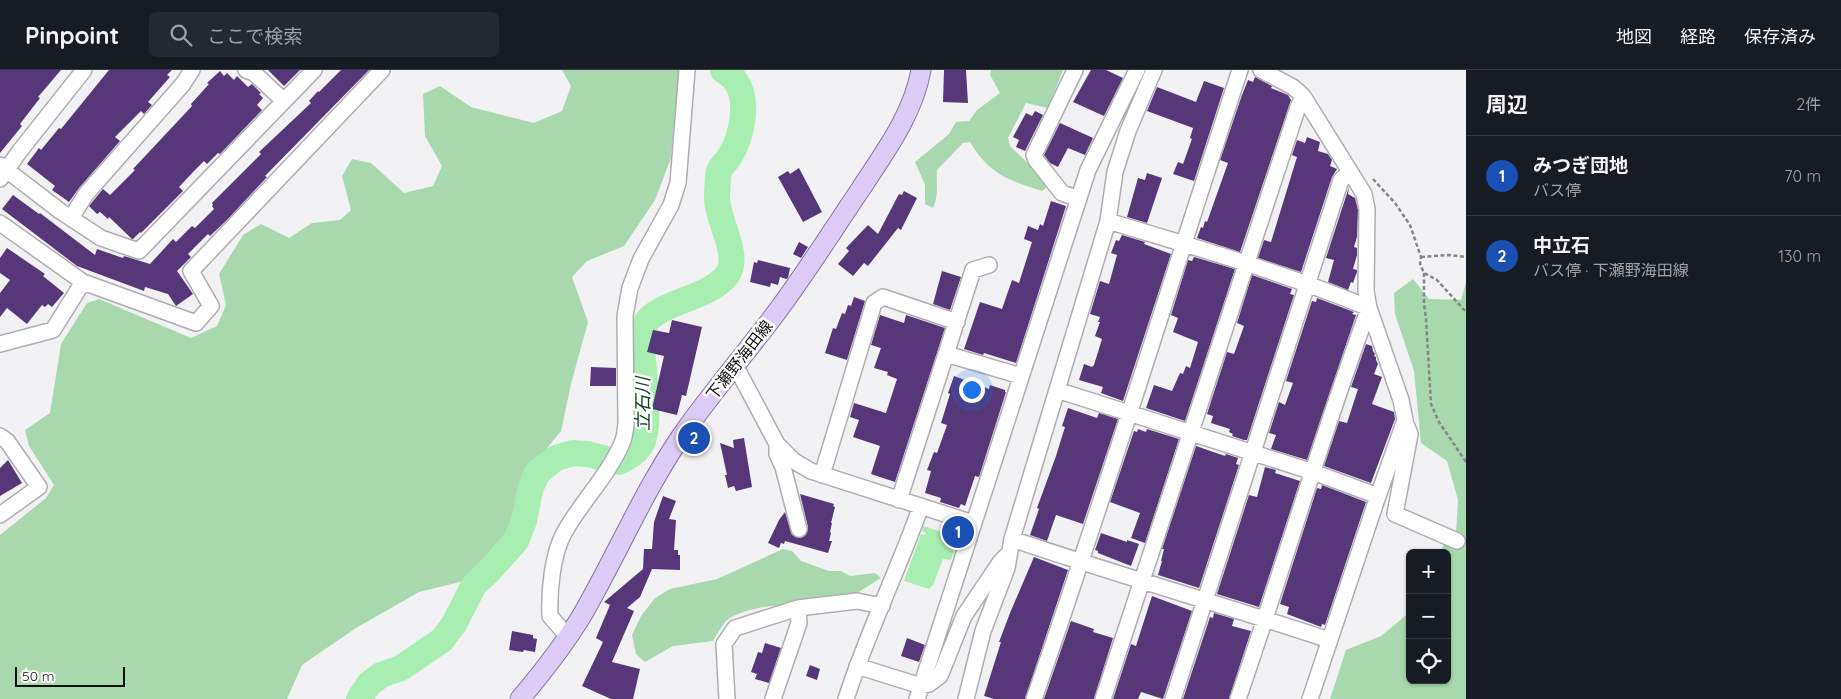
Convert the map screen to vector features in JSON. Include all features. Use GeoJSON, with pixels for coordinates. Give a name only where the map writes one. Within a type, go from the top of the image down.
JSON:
{"type":"FeatureCollection","features":[{"type":"Feature","properties":{"kind":"main road","name":"下瀬野海田線"},"geometry":{"type":"LineString","coordinates":[[520,699],[568,637],[582,615],[650,487],[681,436],[810,266],[876,166],[906,118],[919,83],[921,70]]}},
{"type":"Feature","properties":{"kind":"street"},"geometry":{"type":"LineString","coordinates":[[84,70],[2,172],[101,238],[139,251],[313,70]]}},
{"type":"Feature","properties":{"kind":"street"},"geometry":{"type":"LineString","coordinates":[[71,218],[86,194],[183,84],[192,70]]}},
{"type":"Feature","properties":{"kind":"street"},"geometry":{"type":"LineString","coordinates":[[246,70],[254,73],[284,101]]}},
{"type":"Feature","properties":{"kind":"street"},"geometry":{"type":"LineString","coordinates":[[0,223],[83,282],[196,323],[211,306],[191,271],[382,70]]}},
{"type":"Feature","properties":{"kind":"street"},"geometry":{"type":"LineString","coordinates":[[568,637],[550,616],[551,587],[557,552],[564,534],[613,461],[623,441],[626,424],[625,316],[630,288],[641,259],[671,205],[678,183],[688,70]]}},
{"type":"Feature","properties":{"kind":"street"},"geometry":{"type":"LineString","coordinates":[[1075,70],[1034,155],[1062,192],[1079,199]]}},
{"type":"Feature","properties":{"kind":"street"},"geometry":{"type":"LineString","coordinates":[[919,693],[1088,170],[1137,70]]}},
{"type":"Feature","properties":{"kind":"street"},"geometry":{"type":"LineString","coordinates":[[969,698],[982,631],[1008,568],[1011,545],[1108,221],[1115,172],[1128,131],[1154,70]]}},
{"type":"Feature","properties":{"kind":"street"},"geometry":{"type":"LineString","coordinates":[[1034,699],[1082,562],[1128,413],[1240,70]]}},
{"type":"Feature","properties":{"kind":"street"},"geometry":{"type":"LineString","coordinates":[[1260,70],[1293,87],[1303,96],[1364,194],[1367,209],[1366,291],[1368,308],[1401,400],[1410,434],[1395,514],[1457,542]]}},
{"type":"Feature","properties":{"kind":"street"},"geometry":{"type":"LineString","coordinates":[[1104,699],[1245,264],[1303,96]]}},
{"type":"Feature","properties":{"kind":"street"},"geometry":{"type":"LineString","coordinates":[[1173,699],[1341,180],[1350,171]]}},
{"type":"Feature","properties":{"kind":"street"},"geometry":{"type":"LineString","coordinates":[[1108,221],[1183,243],[1368,308]]}},
{"type":"Feature","properties":{"kind":"street"},"geometry":{"type":"LineString","coordinates":[[899,500],[973,270],[989,265]]}},
{"type":"Feature","properties":{"kind":"street"},"geometry":{"type":"LineString","coordinates":[[0,344],[53,330],[83,282]]}},
{"type":"Feature","properties":{"kind":"street"},"geometry":{"type":"LineString","coordinates":[[822,474],[874,303],[883,297],[957,322]]}},
{"type":"Feature","properties":{"kind":"street"},"geometry":{"type":"LineString","coordinates":[[1238,699],[1266,619],[1350,357],[1368,308]]}},
{"type":"Feature","properties":{"kind":"street"},"geometry":{"type":"LineString","coordinates":[[946,354],[1021,376]]}},
{"type":"Feature","properties":{"kind":"street"},"geometry":{"type":"LineString","coordinates":[[735,365],[778,444],[794,461],[811,471],[974,523]]}},
{"type":"Feature","properties":{"kind":"street"},"geometry":{"type":"LineString","coordinates":[[1057,390],[1313,472],[1378,496]]}},
{"type":"Feature","properties":{"kind":"street"},"geometry":{"type":"LineString","coordinates":[[1310,699],[1405,420]]}},
{"type":"Feature","properties":{"kind":"street"},"geometry":{"type":"LineString","coordinates":[[0,436],[7,441],[39,487],[0,516]]}},
{"type":"Feature","properties":{"kind":"street"},"geometry":{"type":"LineString","coordinates":[[778,444],[778,454],[799,529]]}},
{"type":"Feature","properties":{"kind":"street"},"geometry":{"type":"LineString","coordinates":[[846,699],[857,666],[921,506]]}},
{"type":"Feature","properties":{"kind":"street"},"geometry":{"type":"LineString","coordinates":[[1011,545],[1082,562],[1142,582],[1205,599],[1329,640]]}},
{"type":"Feature","properties":{"kind":"street"},"geometry":{"type":"LineString","coordinates":[[919,693],[940,676],[964,616],[1011,545]]}},
{"type":"Feature","properties":{"kind":"street"},"geometry":{"type":"LineString","coordinates":[[727,699],[724,644],[735,628],[798,608],[857,601],[882,606]]}},
{"type":"Feature","properties":{"kind":"street"},"geometry":{"type":"LineString","coordinates":[[773,699],[799,622],[798,608]]}},
{"type":"Feature","properties":{"kind":"street"},"geometry":{"type":"LineString","coordinates":[[857,666],[919,693]]}},
{"type":"Feature","properties":{"kind":"path"},"geometry":{"type":"LineString","coordinates":[[1371,176],[1395,203],[1410,225],[1421,257],[1420,264],[1424,273],[1424,303],[1431,404],[1439,422],[1466,462]]}},
{"type":"Feature","properties":{"kind":"path"},"geometry":{"type":"LineString","coordinates":[[1421,257],[1448,254],[1466,256]]}},
{"type":"Feature","properties":{"kind":"path"},"geometry":{"type":"LineString","coordinates":[[1424,273],[1437,280],[1466,312]]}},
{"type":"Feature","properties":{"kind":"shaded area"},"geometry":{"type":"Polygon","coordinates":[[[562,70],[679,70],[671,158],[655,200],[624,246],[587,261],[572,277],[588,322],[571,384],[561,431],[530,469],[500,549],[476,578],[419,592],[356,628],[302,665],[287,699],[0,699],[0,535],[46,498],[54,485],[29,446],[25,430],[50,413],[61,344],[87,303],[99,299],[191,338],[217,326],[226,305],[219,274],[243,235],[261,224],[289,238],[312,223],[340,220],[351,210],[342,176],[352,159],[371,163],[404,193],[433,186],[442,166],[425,136],[423,94],[440,86],[471,107],[534,123],[562,111],[571,86],[562,70]]]}},
{"type":"Feature","properties":{"kind":"shaded area"},"geometry":{"type":"Polygon","coordinates":[[[991,70],[1063,70],[1048,108],[1026,103],[1008,138],[1010,146],[1040,175],[1046,188],[1042,191],[1009,179],[984,162],[970,142],[963,143],[937,170],[937,194],[933,208],[925,204],[925,185],[915,162],[949,134],[956,122],[969,121],[977,110],[1000,93],[990,75],[991,70]]]}},
{"type":"Feature","properties":{"kind":"shaded area"},"geometry":{"type":"Polygon","coordinates":[[[1413,279],[1429,299],[1461,300],[1466,282],[1466,699],[1330,699],[1346,650],[1381,636],[1406,615],[1406,684],[1451,684],[1451,549],[1442,549],[1456,533],[1458,500],[1447,461],[1421,443],[1414,371],[1395,314],[1394,293],[1413,279]]]}},
{"type":"Feature","properties":{"kind":"shaded area"},"geometry":{"type":"Polygon","coordinates":[[[923,526],[954,536],[957,542],[951,560],[943,559],[933,585],[929,589],[904,581],[921,534],[925,535],[926,533],[922,531],[923,526]]]}},
{"type":"Feature","properties":{"kind":"shaded area"},"geometry":{"type":"Polygon","coordinates":[[[783,549],[792,551],[801,561],[829,571],[841,571],[850,576],[875,573],[881,578],[857,593],[839,597],[806,598],[785,607],[763,607],[738,614],[726,621],[713,641],[673,646],[645,662],[636,654],[632,635],[641,616],[655,598],[670,589],[717,579],[783,549]]]}},
{"type":"Feature","properties":{"kind":"building"},"geometry":{"type":"Polygon","coordinates":[[[0,70],[61,70],[38,97],[40,98],[20,124],[22,126],[0,153],[0,70]]]}},
{"type":"Feature","properties":{"kind":"building"},"geometry":{"type":"Polygon","coordinates":[[[109,70],[172,70],[167,75],[170,77],[148,102],[152,105],[144,114],[141,111],[115,137],[120,141],[69,202],[52,190],[55,186],[27,164],[39,148],[41,150],[59,128],[61,129],[109,70]]]}},
{"type":"Feature","properties":{"kind":"building"},"geometry":{"type":"Polygon","coordinates":[[[268,70],[300,70],[284,86],[268,70]]]}},
{"type":"Feature","properties":{"kind":"building"},"geometry":{"type":"Polygon","coordinates":[[[341,70],[369,70],[265,176],[267,177],[227,220],[210,236],[208,234],[188,254],[191,257],[177,271],[193,294],[176,306],[168,294],[145,287],[144,291],[77,266],[2,209],[13,195],[95,255],[97,249],[123,258],[124,256],[150,264],[173,239],[176,242],[192,226],[195,228],[214,209],[212,203],[261,154],[259,152],[311,103],[309,101],[318,91],[341,70]]]}},
{"type":"Feature","properties":{"kind":"building"},"geometry":{"type":"Polygon","coordinates":[[[944,70],[966,70],[968,103],[943,102],[944,70]]]}},
{"type":"Feature","properties":{"kind":"building"},"geometry":{"type":"Polygon","coordinates":[[[1091,70],[1106,70],[1123,78],[1104,116],[1073,102],[1091,70]]]}},
{"type":"Feature","properties":{"kind":"building"},"geometry":{"type":"Polygon","coordinates":[[[220,71],[224,76],[227,73],[234,80],[237,76],[248,87],[252,84],[261,93],[259,94],[263,98],[257,105],[262,110],[220,154],[218,153],[207,164],[204,161],[179,187],[183,191],[141,233],[132,239],[109,217],[108,219],[100,212],[97,214],[89,206],[103,189],[110,195],[135,170],[133,169],[192,106],[191,104],[209,84],[207,83],[220,71]]]}},
{"type":"Feature","properties":{"kind":"building"},"geometry":{"type":"Polygon","coordinates":[[[1255,77],[1272,86],[1271,88],[1288,95],[1291,100],[1240,252],[1197,238],[1201,227],[1203,228],[1205,221],[1207,222],[1228,163],[1220,160],[1242,95],[1248,80],[1253,82],[1255,77]]]}},
{"type":"Feature","properties":{"kind":"building"},"geometry":{"type":"Polygon","coordinates":[[[1204,81],[1224,88],[1194,181],[1173,174],[1178,162],[1183,164],[1192,139],[1190,138],[1193,128],[1147,111],[1157,87],[1196,102],[1204,81]]]}},
{"type":"Feature","properties":{"kind":"building"},"geometry":{"type":"Polygon","coordinates":[[[1035,111],[1043,115],[1025,151],[1016,147],[1019,140],[1013,137],[1026,113],[1032,116],[1035,111]]]}},
{"type":"Feature","properties":{"kind":"building"},"geometry":{"type":"Polygon","coordinates":[[[1060,123],[1093,138],[1085,155],[1068,148],[1058,167],[1050,163],[1044,155],[1060,123]]]}},
{"type":"Feature","properties":{"kind":"building"},"geometry":{"type":"Polygon","coordinates":[[[1307,137],[1320,142],[1318,151],[1328,154],[1332,160],[1330,166],[1337,169],[1332,177],[1301,272],[1258,258],[1264,240],[1271,242],[1297,157],[1292,155],[1297,140],[1305,143],[1307,137]]]}},
{"type":"Feature","properties":{"kind":"building"},"geometry":{"type":"Polygon","coordinates":[[[799,168],[822,212],[803,222],[778,177],[788,171],[790,174],[799,168]]]}},
{"type":"Feature","properties":{"kind":"building"},"geometry":{"type":"Polygon","coordinates":[[[1147,173],[1162,178],[1147,223],[1127,217],[1138,178],[1145,180],[1147,173]]]}},
{"type":"Feature","properties":{"kind":"building"},"geometry":{"type":"Polygon","coordinates":[[[1349,187],[1348,194],[1355,198],[1358,210],[1357,237],[1354,247],[1357,248],[1357,255],[1353,269],[1357,270],[1357,272],[1348,290],[1328,282],[1334,260],[1326,258],[1349,187]]]}},
{"type":"Feature","properties":{"kind":"building"},"geometry":{"type":"Polygon","coordinates":[[[904,191],[917,198],[901,230],[898,228],[868,266],[864,263],[853,276],[838,264],[849,251],[846,248],[868,225],[878,234],[899,194],[902,195],[904,191]]]}},
{"type":"Feature","properties":{"kind":"building"},"geometry":{"type":"Polygon","coordinates":[[[1051,201],[1066,206],[1016,363],[964,349],[980,302],[1002,309],[1012,280],[1019,283],[1032,242],[1024,239],[1028,226],[1038,230],[1040,224],[1043,226],[1051,201]]]}},
{"type":"Feature","properties":{"kind":"building"},"geometry":{"type":"Polygon","coordinates":[[[1122,235],[1145,242],[1144,244],[1171,254],[1123,401],[1101,393],[1103,387],[1079,380],[1084,364],[1092,367],[1094,365],[1102,339],[1095,336],[1100,317],[1090,314],[1100,281],[1109,284],[1117,255],[1111,253],[1116,240],[1119,241],[1122,235]]]}},
{"type":"Feature","properties":{"kind":"building"},"geometry":{"type":"Polygon","coordinates":[[[799,242],[808,247],[801,258],[793,254],[799,242]]]}},
{"type":"Feature","properties":{"kind":"building"},"geometry":{"type":"Polygon","coordinates":[[[7,248],[45,274],[43,276],[64,293],[52,307],[48,304],[45,307],[42,305],[27,324],[7,308],[0,317],[0,293],[10,280],[0,273],[0,258],[7,248]]]}},
{"type":"Feature","properties":{"kind":"building"},"geometry":{"type":"Polygon","coordinates":[[[1194,257],[1235,269],[1185,421],[1146,408],[1154,385],[1172,391],[1180,373],[1183,374],[1186,366],[1190,368],[1198,342],[1173,332],[1178,318],[1171,315],[1188,260],[1192,261],[1194,257]]]}},
{"type":"Feature","properties":{"kind":"building"},"geometry":{"type":"Polygon","coordinates":[[[758,260],[790,268],[788,278],[780,277],[778,285],[771,283],[770,287],[750,282],[754,262],[757,263],[758,260]]]}},
{"type":"Feature","properties":{"kind":"building"},"geometry":{"type":"Polygon","coordinates":[[[942,271],[961,277],[950,310],[933,304],[942,271]]]}},
{"type":"Feature","properties":{"kind":"building"},"geometry":{"type":"Polygon","coordinates":[[[1252,275],[1292,289],[1290,294],[1294,295],[1247,440],[1244,440],[1232,436],[1233,434],[1229,432],[1230,429],[1211,423],[1213,416],[1207,414],[1227,352],[1234,354],[1244,326],[1237,323],[1252,275]]]}},
{"type":"Feature","properties":{"kind":"building"},"geometry":{"type":"Polygon","coordinates":[[[854,297],[865,301],[847,360],[825,353],[833,328],[836,329],[842,313],[845,314],[848,305],[851,306],[854,297]]]}},
{"type":"Feature","properties":{"kind":"building"},"geometry":{"type":"Polygon","coordinates":[[[1317,298],[1354,312],[1352,314],[1356,315],[1307,460],[1271,449],[1276,435],[1269,433],[1279,402],[1285,405],[1293,383],[1286,381],[1312,301],[1316,302],[1317,298]]]}},
{"type":"Feature","properties":{"kind":"building"},"geometry":{"type":"Polygon","coordinates":[[[880,315],[904,323],[906,315],[945,328],[895,482],[871,474],[880,446],[853,437],[859,420],[850,417],[854,403],[886,413],[897,379],[887,375],[888,372],[874,368],[881,348],[871,345],[880,315]]]}},
{"type":"Feature","properties":{"kind":"building"},"geometry":{"type":"Polygon","coordinates":[[[672,320],[702,327],[686,396],[682,395],[677,415],[652,409],[664,356],[647,352],[653,330],[669,333],[672,320]]]}},
{"type":"Feature","properties":{"kind":"building"},"geometry":{"type":"Polygon","coordinates":[[[1366,344],[1372,346],[1378,364],[1374,374],[1382,377],[1372,404],[1394,412],[1395,419],[1371,483],[1324,466],[1339,421],[1347,423],[1358,389],[1351,387],[1366,344]]]}},
{"type":"Feature","properties":{"kind":"building"},"geometry":{"type":"Polygon","coordinates":[[[591,367],[616,368],[616,386],[590,386],[591,367]]]}},
{"type":"Feature","properties":{"kind":"building"},"geometry":{"type":"Polygon","coordinates":[[[954,376],[989,389],[990,385],[1006,392],[979,477],[975,476],[965,506],[961,504],[959,508],[940,502],[941,498],[925,493],[931,471],[927,470],[934,452],[937,453],[947,425],[941,423],[954,376]]]}},
{"type":"Feature","properties":{"kind":"building"},"geometry":{"type":"Polygon","coordinates":[[[1068,408],[1097,418],[1099,413],[1118,419],[1083,524],[1056,515],[1047,541],[1030,535],[1039,509],[1037,508],[1065,427],[1062,426],[1068,408]]]}},
{"type":"Feature","properties":{"kind":"building"},"geometry":{"type":"Polygon","coordinates":[[[1138,429],[1146,432],[1147,429],[1179,439],[1145,543],[1131,538],[1140,513],[1110,502],[1134,431],[1137,432],[1138,429]]]}},
{"type":"Feature","properties":{"kind":"building"},"geometry":{"type":"Polygon","coordinates":[[[744,438],[752,487],[736,491],[734,486],[728,488],[720,443],[734,448],[733,440],[744,438]]]}},
{"type":"Feature","properties":{"kind":"building"},"geometry":{"type":"Polygon","coordinates":[[[1196,446],[1225,456],[1226,454],[1238,458],[1236,464],[1239,465],[1199,588],[1158,575],[1164,549],[1162,549],[1196,446]]]}},
{"type":"Feature","properties":{"kind":"building"},"geometry":{"type":"Polygon","coordinates":[[[8,460],[22,483],[0,496],[0,468],[8,460]]]}},
{"type":"Feature","properties":{"kind":"building"},"geometry":{"type":"Polygon","coordinates":[[[1265,467],[1276,470],[1275,473],[1300,481],[1259,607],[1217,594],[1249,495],[1257,497],[1265,467]]]}},
{"type":"Feature","properties":{"kind":"building"},"geometry":{"type":"Polygon","coordinates":[[[1322,485],[1366,502],[1325,625],[1322,624],[1321,627],[1287,614],[1289,607],[1280,604],[1317,488],[1321,489],[1322,485]]]}},
{"type":"Feature","properties":{"kind":"building"},"geometry":{"type":"Polygon","coordinates":[[[800,494],[834,504],[829,541],[832,541],[828,553],[785,541],[784,544],[781,543],[779,548],[768,543],[785,512],[792,535],[801,538],[806,535],[808,527],[800,494]]]}},
{"type":"Feature","properties":{"kind":"building"},"geometry":{"type":"Polygon","coordinates":[[[663,496],[676,501],[669,519],[676,520],[674,550],[678,550],[678,555],[680,555],[680,570],[652,569],[640,597],[627,608],[634,611],[612,662],[640,669],[633,699],[611,699],[582,686],[603,642],[596,638],[610,605],[604,602],[643,569],[644,549],[652,549],[654,522],[663,496]]]}},
{"type":"Feature","properties":{"kind":"building"},"geometry":{"type":"Polygon","coordinates":[[[1101,533],[1139,544],[1131,566],[1098,553],[1095,550],[1101,533]]]}},
{"type":"Feature","properties":{"kind":"building"},"geometry":{"type":"Polygon","coordinates":[[[1034,557],[1068,570],[1025,699],[994,699],[984,696],[1001,642],[999,642],[1034,557]]]}},
{"type":"Feature","properties":{"kind":"building"},"geometry":{"type":"Polygon","coordinates":[[[1152,596],[1192,611],[1163,699],[1141,692],[1138,699],[1113,699],[1131,644],[1136,646],[1152,596]]]}},
{"type":"Feature","properties":{"kind":"building"},"geometry":{"type":"Polygon","coordinates":[[[1214,613],[1234,619],[1232,626],[1251,631],[1229,699],[1183,699],[1210,617],[1213,618],[1214,613]]]}},
{"type":"Feature","properties":{"kind":"building"},"geometry":{"type":"Polygon","coordinates":[[[1071,621],[1094,629],[1093,632],[1113,638],[1094,699],[1044,699],[1071,621]]]}},
{"type":"Feature","properties":{"kind":"building"},"geometry":{"type":"Polygon","coordinates":[[[512,631],[533,635],[533,638],[537,639],[535,652],[509,650],[512,631]]]}},
{"type":"Feature","properties":{"kind":"building"},"geometry":{"type":"Polygon","coordinates":[[[907,638],[925,645],[919,662],[901,656],[907,638]]]}},
{"type":"Feature","properties":{"kind":"building"},"geometry":{"type":"Polygon","coordinates":[[[765,643],[781,648],[769,683],[755,679],[757,674],[751,672],[758,652],[762,653],[765,643]]]}},
{"type":"Feature","properties":{"kind":"building"},"geometry":{"type":"Polygon","coordinates":[[[810,665],[820,669],[817,680],[806,676],[810,665]]]}},
{"type":"Feature","properties":{"kind":"waterway","name":"立石川"},"geometry":{"type":"LineString","coordinates":[[359,699],[369,684],[381,675],[401,668],[442,640],[454,624],[474,585],[516,541],[524,521],[530,490],[537,473],[556,458],[573,453],[587,454],[619,462],[634,453],[641,445],[646,424],[646,395],[641,341],[645,325],[659,311],[711,288],[720,282],[727,275],[731,267],[730,247],[717,204],[718,180],[719,171],[730,156],[738,138],[743,118],[743,108],[740,88],[734,79],[723,70]]}},
{"type":"Feature","properties":{"kind":"place","name":"中立石"},"geometry":{"type":"Point","coordinates":[694,438]}},
{"type":"Feature","properties":{"kind":"place","name":"みつぎ団地"},"geometry":{"type":"Point","coordinates":[958,532]}}]}
